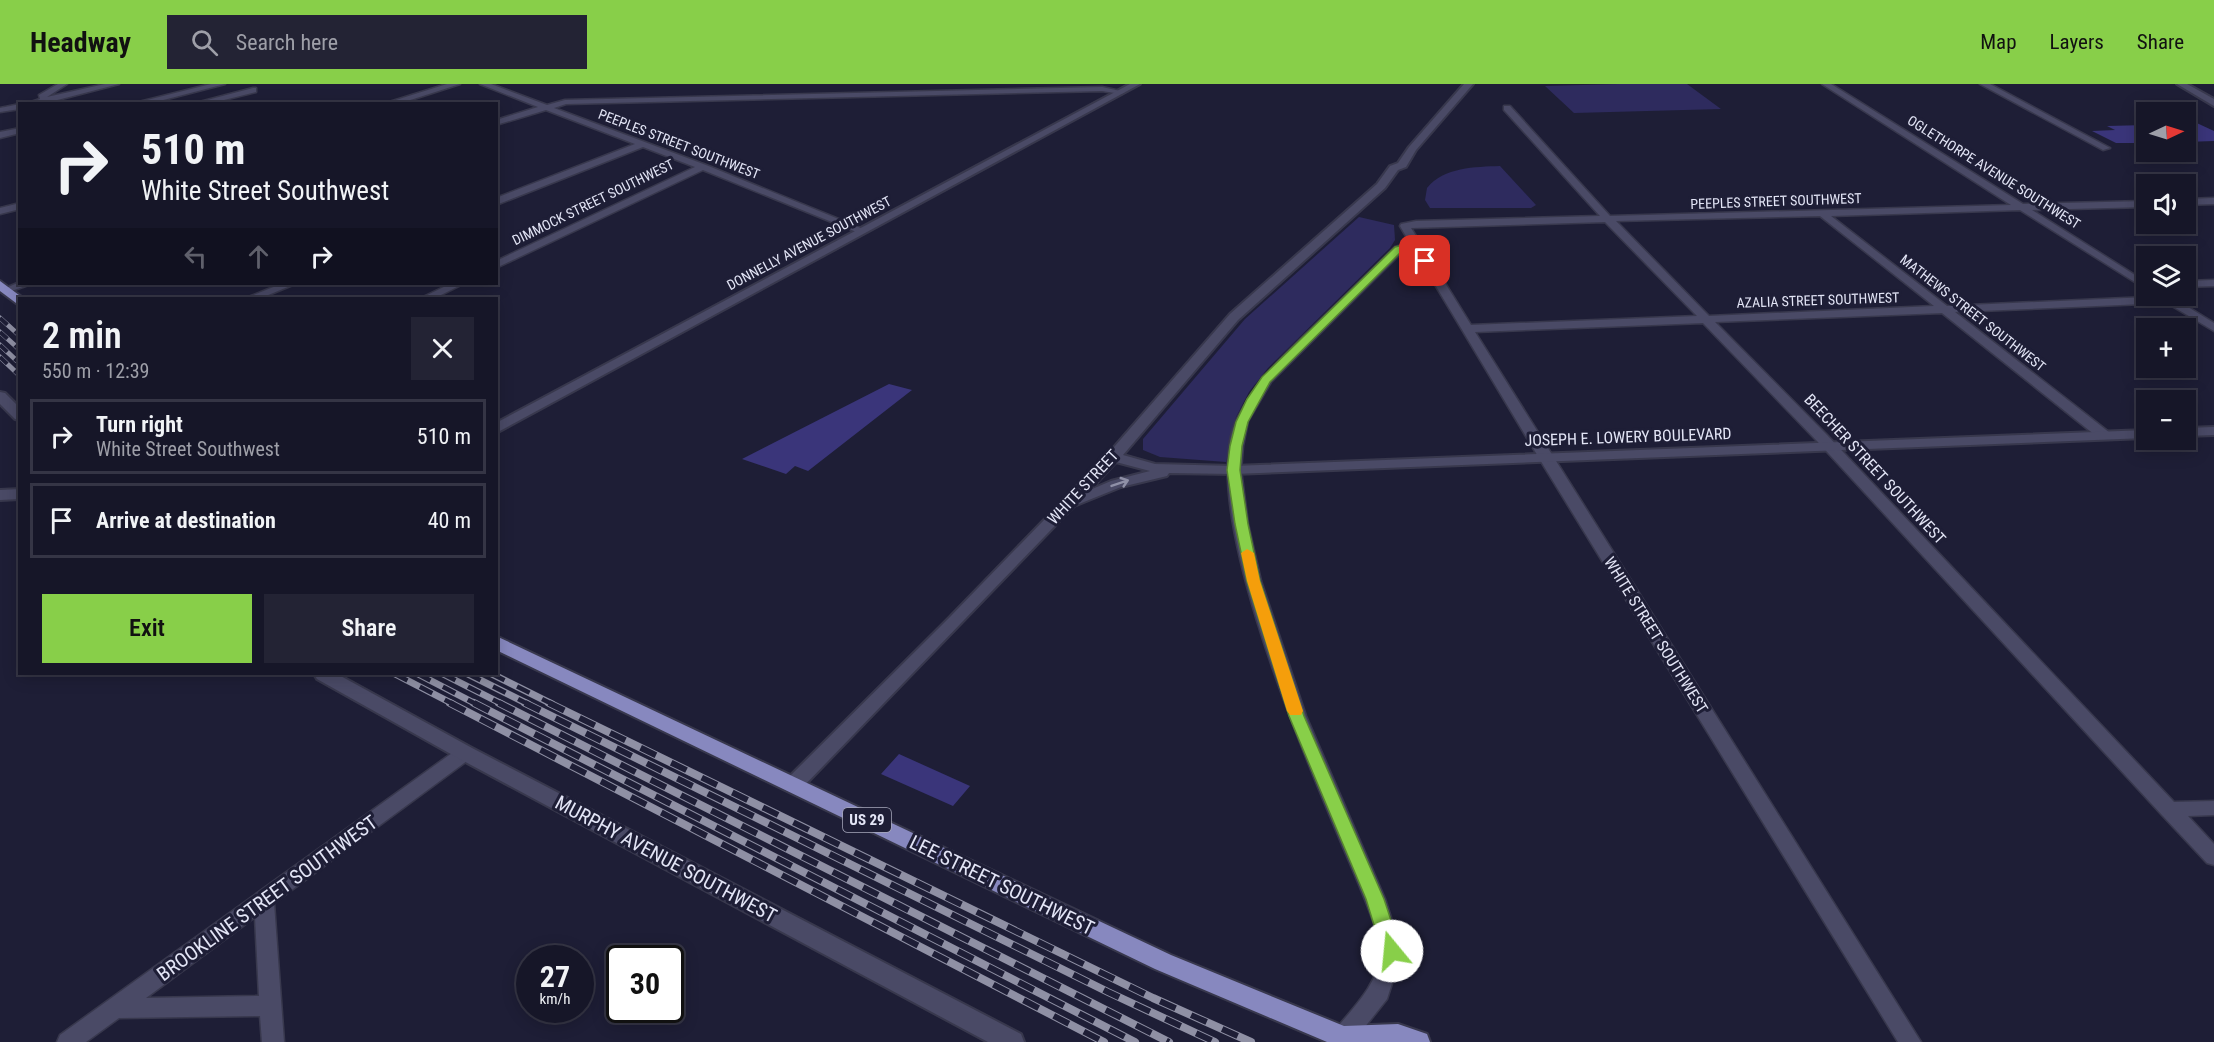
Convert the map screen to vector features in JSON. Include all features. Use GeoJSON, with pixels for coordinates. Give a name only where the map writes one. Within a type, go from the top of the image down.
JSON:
{"type":"FeatureCollection","features":[{"type":"Feature","properties":{"kind":"main road"},"geometry":{"type":"LineString","coordinates":[[3,288],[18,300]]}},
{"type":"Feature","properties":{"kind":"main road","name":"LEE STREET SOUTHWEST"},"geometry":{"type":"LineString","coordinates":[[498,643],[1163,962],[1346,1040]]}},
{"type":"Feature","properties":{"kind":"main road","name":"US 29"},"geometry":{"type":"LineString","coordinates":[[1346,1040],[1398,1035],[1418,1042]]}},
{"type":"Feature","properties":{"kind":"street"},"geometry":{"type":"LineString","coordinates":[[43,100],[42,97],[46,93],[63,84]]}},
{"type":"Feature","properties":{"kind":"street"},"geometry":{"type":"LineString","coordinates":[[36,102],[116,84]]}},
{"type":"Feature","properties":{"kind":"street"},"geometry":{"type":"LineString","coordinates":[[143,102],[221,84]]}},
{"type":"Feature","properties":{"kind":"street"},"geometry":{"type":"LineString","coordinates":[[394,102],[456,84]]}},
{"type":"Feature","properties":{"kind":"street","name":"PEEPLES STREET SOUTHWEST"},"geometry":{"type":"LineString","coordinates":[[484,84],[644,144],[863,231]]}},
{"type":"Feature","properties":{"kind":"street"},"geometry":{"type":"LineString","coordinates":[[805,96],[810,84]]}},
{"type":"Feature","properties":{"kind":"street","name":"DONNELLY AVENUE SOUTHWEST"},"geometry":{"type":"LineString","coordinates":[[498,428],[1136,84]]}},
{"type":"Feature","properties":{"kind":"street","name":"WHITE STREET"},"geometry":{"type":"LineString","coordinates":[[794,785],[1113,457],[1234,317],[1374,192],[1394,168],[1402,165],[1412,149],[1469,84]]}},
{"type":"Feature","properties":{"kind":"street","name":"OGLETHORPE AVENUE SOUTHWEST"},"geometry":{"type":"LineString","coordinates":[[1826,84],[2136,279]]}},
{"type":"Feature","properties":{"kind":"street"},"geometry":{"type":"LineString","coordinates":[[1984,84],[2106,148]]}},
{"type":"Feature","properties":{"kind":"street"},"geometry":{"type":"LineString","coordinates":[[2181,84],[2214,103]]}},
{"type":"Feature","properties":{"kind":"street"},"geometry":{"type":"LineString","coordinates":[[498,122],[565,102],[805,96],[946,88],[1101,86],[1121,92]]}},
{"type":"Feature","properties":{"kind":"street"},"geometry":{"type":"LineString","coordinates":[[204,102],[253,90]]}},
{"type":"Feature","properties":{"kind":"street"},"geometry":{"type":"LineString","coordinates":[[166,96],[175,102]]}},
{"type":"Feature","properties":{"kind":"street"},"geometry":{"type":"LineString","coordinates":[[0,110],[18,106]]}},
{"type":"Feature","properties":{"kind":"street","name":"BEECHER STREET SOUTHWEST"},"geometry":{"type":"LineString","coordinates":[[1507,108],[1608,219],[1829,447],[2214,857]]}},
{"type":"Feature","properties":{"kind":"street"},"geometry":{"type":"LineString","coordinates":[[0,135],[18,130]]}},
{"type":"Feature","properties":{"kind":"street"},"geometry":{"type":"LineString","coordinates":[[498,201],[644,144]]}},
{"type":"Feature","properties":{"kind":"street","name":"DIMMOCK STREET SOUTHWEST"},"geometry":{"type":"LineString","coordinates":[[498,264],[703,167]]}},
{"type":"Feature","properties":{"kind":"street"},"geometry":{"type":"LineString","coordinates":[[2196,202],[2214,201]]}},
{"type":"Feature","properties":{"kind":"street","name":"PEEPLES STREET SOUTHWEST"},"geometry":{"type":"LineString","coordinates":[[1406,226],[2136,204]]}},
{"type":"Feature","properties":{"kind":"street"},"geometry":{"type":"LineString","coordinates":[[0,211],[18,206]]}},
{"type":"Feature","properties":{"kind":"street","name":"MATHEWS STREET SOUTHWEST"},"geometry":{"type":"LineString","coordinates":[[1822,213],[2105,436]]}},
{"type":"Feature","properties":{"kind":"street","name":"WHITE STREET SOUTHWEST"},"geometry":{"type":"LineString","coordinates":[[1406,226],[1414,244],[1546,458],[1910,1042]]}},
{"type":"Feature","properties":{"kind":"street"},"geometry":{"type":"LineString","coordinates":[[1346,1040],[1379,992],[1392,951],[1375,899],[1297,716],[1254,581],[1241,524],[1234,470],[1236,446],[1242,422],[1253,399],[1266,380],[1399,249],[1414,244]]}},
{"type":"Feature","properties":{"kind":"street"},"geometry":{"type":"LineString","coordinates":[[2196,284],[2214,283]]}},
{"type":"Feature","properties":{"kind":"street"},"geometry":{"type":"LineString","coordinates":[[3,288],[20,285]]}},
{"type":"Feature","properties":{"kind":"street"},"geometry":{"type":"LineString","coordinates":[[255,297],[287,285]]}},
{"type":"Feature","properties":{"kind":"street"},"geometry":{"type":"LineString","coordinates":[[430,297],[457,285]]}},
{"type":"Feature","properties":{"kind":"street","name":"AZALIA STREET SOUTHWEST"},"geometry":{"type":"LineString","coordinates":[[1467,329],[2136,299]]}},
{"type":"Feature","properties":{"kind":"street"},"geometry":{"type":"LineString","coordinates":[[2179,306],[2214,328]]}},
{"type":"Feature","properties":{"kind":"street"},"geometry":{"type":"LineString","coordinates":[[0,396],[18,414]]}},
{"type":"Feature","properties":{"kind":"street"},"geometry":{"type":"LineString","coordinates":[[2196,432],[2214,431]]}},
{"type":"Feature","properties":{"kind":"street","name":"JOSEPH E. LOWERY BOULEVARD"},"geometry":{"type":"LineString","coordinates":[[1113,457],[1155,468],[1234,470],[2136,434]]}},
{"type":"Feature","properties":{"kind":"street"},"geometry":{"type":"LineString","coordinates":[[1066,506],[1116,484],[1177,469]]}},
{"type":"Feature","properties":{"kind":"street"},"geometry":{"type":"LineString","coordinates":[[0,495],[18,494]]}},
{"type":"Feature","properties":{"kind":"street","name":"MURPHY AVENUE SOUTHWEST"},"geometry":{"type":"LineString","coordinates":[[325,675],[465,753],[1012,1042]]}},
{"type":"Feature","properties":{"kind":"street","name":"BROOKLINE STREET SOUTHWEST"},"geometry":{"type":"LineString","coordinates":[[68,1042],[465,753]]}},
{"type":"Feature","properties":{"kind":"street"},"geometry":{"type":"LineString","coordinates":[[2169,810],[2214,807]]}},
{"type":"Feature","properties":{"kind":"street"},"geometry":{"type":"LineString","coordinates":[[264,900],[273,1042]]}},
{"type":"Feature","properties":{"kind":"street"},"geometry":{"type":"LineString","coordinates":[[115,1008],[271,1006]]}},
{"type":"Feature","properties":{"kind":"shaded area"},"geometry":{"type":"Polygon","coordinates":[[[1687,84],[1721,109],[1574,113],[1545,86],[1687,84]]]}},
{"type":"Feature","properties":{"kind":"shaded area"},"geometry":{"type":"Polygon","coordinates":[[[1500,166],[1536,205],[1531,208],[1430,208],[1425,200],[1427,188],[1442,176],[1460,170],[1500,166]]]}},
{"type":"Feature","properties":{"kind":"shaded area"},"geometry":{"type":"Polygon","coordinates":[[[1359,217],[1394,225],[1395,240],[1390,248],[1268,368],[1249,392],[1236,417],[1226,462],[1160,457],[1143,450],[1143,439],[1245,319],[1359,217]]]}},
{"type":"Feature","properties":{"kind":"building"},"geometry":{"type":"Polygon","coordinates":[[[2196,123],[2214,131],[2214,141],[2196,142],[2196,123]]]}},
{"type":"Feature","properties":{"kind":"building"},"geometry":{"type":"Polygon","coordinates":[[[2136,125],[2136,143],[2116,143],[2092,131],[2115,130],[2107,126],[2136,125]]]}},
{"type":"Feature","properties":{"kind":"building"},"geometry":{"type":"Polygon","coordinates":[[[889,384],[912,390],[808,471],[795,466],[786,474],[742,459],[889,384]]]}},
{"type":"Feature","properties":{"kind":"building"},"geometry":{"type":"Polygon","coordinates":[[[899,754],[970,786],[953,806],[881,774],[899,754]]]}},
{"type":"Feature","properties":{"kind":"railway"},"geometry":{"type":"LineString","coordinates":[[0,318],[18,334]]}},
{"type":"Feature","properties":{"kind":"railway"},"geometry":{"type":"LineString","coordinates":[[0,332],[18,348]]}},
{"type":"Feature","properties":{"kind":"railway"},"geometry":{"type":"LineString","coordinates":[[0,345],[17,361]]}},
{"type":"Feature","properties":{"kind":"railway"},"geometry":{"type":"LineString","coordinates":[[0,357],[18,374]]}},
{"type":"Feature","properties":{"kind":"railway"},"geometry":{"type":"LineString","coordinates":[[397,675],[453,704]]}},
{"type":"Feature","properties":{"kind":"railway"},"geometry":{"type":"LineString","coordinates":[[420,675],[476,704]]}},
{"type":"Feature","properties":{"kind":"railway"},"geometry":{"type":"LineString","coordinates":[[445,675],[502,704]]}},
{"type":"Feature","properties":{"kind":"railway"},"geometry":{"type":"LineString","coordinates":[[470,675],[528,704]]}},
{"type":"Feature","properties":{"kind":"railway"},"geometry":{"type":"LineString","coordinates":[[494,675],[552,704]]}},
{"type":"Feature","properties":{"kind":"railway"},"geometry":{"type":"LineString","coordinates":[[450,703],[1104,1042]]}},
{"type":"Feature","properties":{"kind":"railway"},"geometry":{"type":"LineString","coordinates":[[474,703],[1135,1042]]}},
{"type":"Feature","properties":{"kind":"railway"},"geometry":{"type":"LineString","coordinates":[[499,703],[1169,1042]]}},
{"type":"Feature","properties":{"kind":"railway"},"geometry":{"type":"LineString","coordinates":[[525,703],[1108,992],[1215,1042]]}},
{"type":"Feature","properties":{"kind":"railway"},"geometry":{"type":"LineString","coordinates":[[549,703],[1153,998],[1251,1042]]}},
{"type":"Feature","properties":{"kind":"slow traffic"},"geometry":{"type":"LineString","coordinates":[[1247,553],[1295,711]]}},
{"type":"Feature","properties":{"kind":"route"},"geometry":{"type":"LineString","coordinates":[[1392,951],[1375,899],[1297,716],[1254,581],[1241,524],[1234,470],[1236,446],[1242,422],[1253,399],[1266,380],[1399,249],[1414,244],[1425,261]]}}]}
